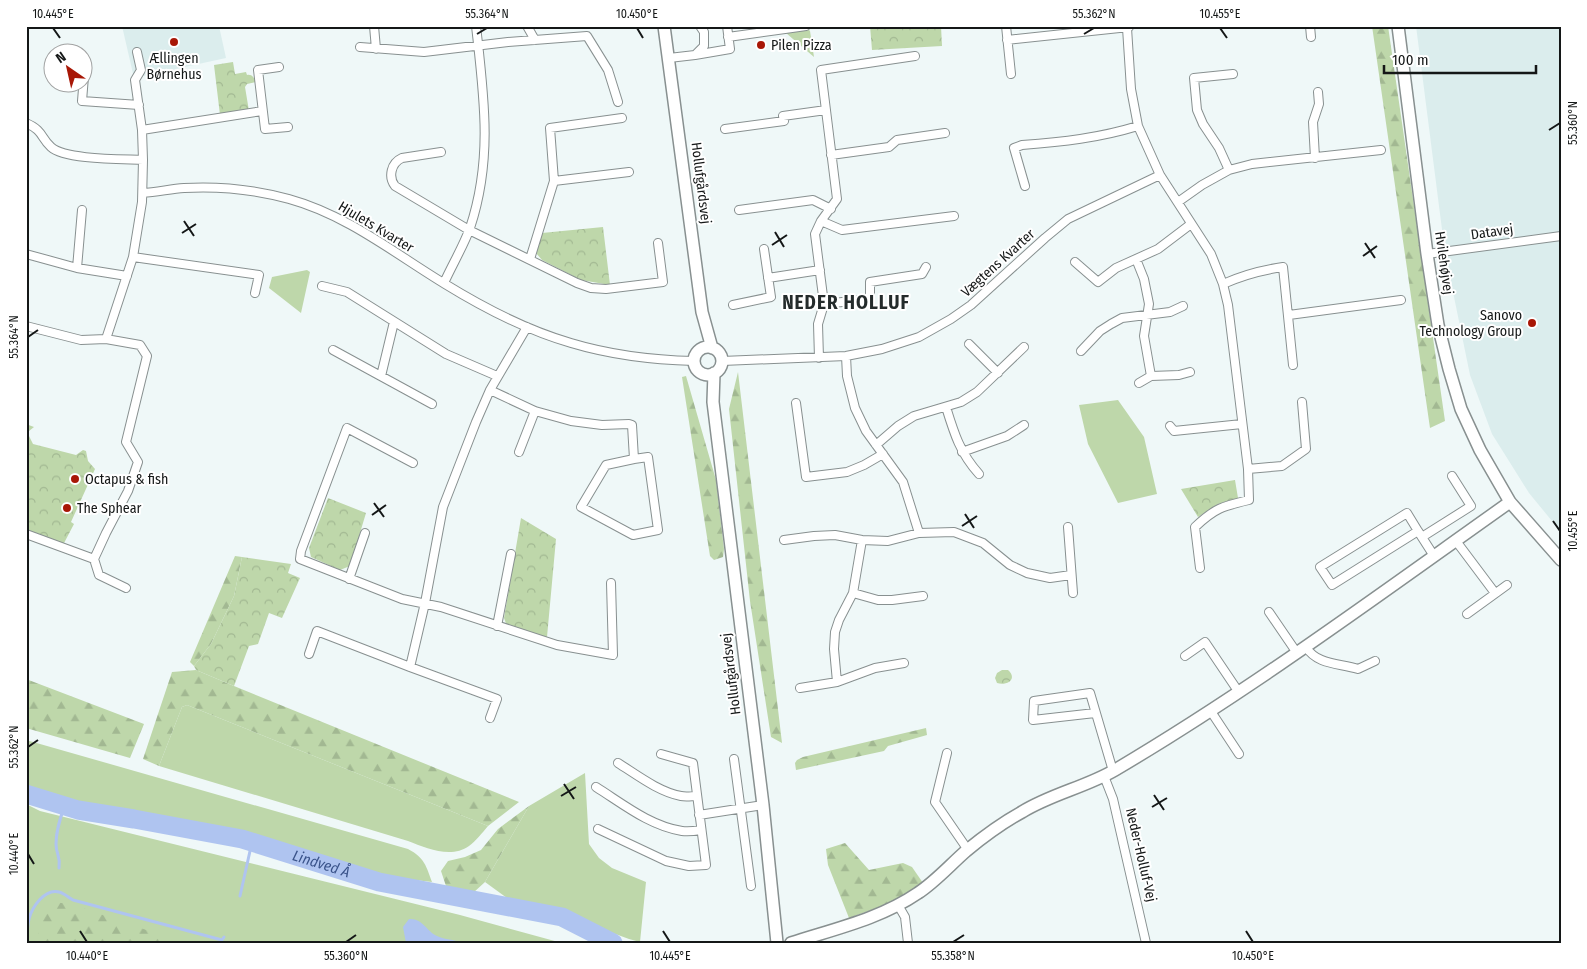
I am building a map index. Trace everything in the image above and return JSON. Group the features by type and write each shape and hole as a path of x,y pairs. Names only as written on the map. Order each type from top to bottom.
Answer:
{"street":[{"path":"374,26 376,49"},
{"path":"444,284 469,230 479,196 483,168 485,133 484,96 476,26"},
{"path":"527,26 535,40"},
{"name":"Hollufgårdsvej","path":"664,26 702,312 712,348"},
{"path":"695,55 704,46 704,32 700,26"},
{"path":"669,58 730,49 727,26"},
{"path":"728,37 806,26"},
{"path":"1006,26 1011,74"},
{"path":"1310,26 1311,37"},
{"name":"Hvilehøjvej","path":"1398,26 1427,254 1438,325 1448,369 1461,409 1480,450 1510,502 1561,560"},
{"path":"1007,40 1066,30 1129,27 1131,89 1138,126 1160,175 1211,254 1228,305 1248,470 1249,500 1226,506 1209,514 1195,527 1200,568"},
{"path":"360,47 424,52 587,36 608,70 618,102"},
{"path":"106,339 134,257 143,193 142,130 135,80 141,70 138,52"},
{"path":"818,358 818,324 824,304 815,234 837,199 821,70 915,56"},
{"path":"279,67 258,70 264,130 288,127"},
{"path":"1229,170 1219,148 1202,124 1197,110 1194,78 1233,74"},
{"path":"83,92 82,102 139,105"},
{"path":"1315,158 1313,122 1319,104 1318,92"},
{"path":"724,129 784,121 783,116 826,110"},
{"path":"142,130 262,111"},
{"path":"530,259 554,181 550,128 622,118"},
{"path":"26,123 36,128 51,147 66,155 143,160"},
{"path":"1025,186 1014,148 1022,145 1078,140 1112,134 1138,126"},
{"path":"831,154 889,147 897,140 945,133"},
{"path":"1178,202 1202,185 1229,170 1252,164 1381,150"},
{"path":"441,152 397,160 391,175 395,186 469,230 577,283 591,288 606,289 663,282 658,243"},
{"path":"554,181 629,172"},
{"name":"Vægtens Kvarter","path":"722,361 846,356 882,349 919,337 971,305 1044,238 1068,219 1160,175"},
{"name":"Hjulets Kvarter","path":"143,193 185,188 222,188 265,193 290,199 344,220 444,284 484,307 526,327 571,343 614,353 661,360 694,362"},
{"path":"739,210 813,200 831,208"},
{"path":"77,268 82,210"},
{"path":"821,222 842,230 954,216"},
{"path":"1075,262 1098,282 1116,268 1158,249 1192,224"},
{"name":"Datavej","path":"1427,254 1561,236"},
{"path":"733,305 771,297 764,249"},
{"path":"26,254 77,268 127,276"},
{"path":"134,257 259,275 255,293"},
{"path":"1136,259 1144,279 1149,304 1144,336 1151,376"},
{"path":"824,304 870,299 870,282 922,274 926,267"},
{"path":"1222,284 1257,271 1283,267 1293,365"},
{"path":"768,278 820,270"},
{"path":"322,286 347,292 446,354 497,376"},
{"path":"1289,315 1401,300"},
{"path":"1081,351 1100,331 1122,318 1170,312 1183,306"},
{"name":"Hollufgårdsvej","path":"700,350 702,312"},
{"path":"381,376 394,322"},
{"path":"26,326 81,340 106,339 140,345 147,356 126,442 138,462 128,491 94,559 98,575 126,588"},
{"path":"410,668 425,603 443,507 490,390 526,327"},
{"path":"969,344 998,373"},
{"path":"712,348 719,353 722,361 720,368 709,374 697,370 694,362 696,355 700,350 712,348"},
{"path":"876,445 898,426 914,416 960,402 977,392 1024,348"},
{"path":"333,350 432,404"},
{"path":"846,356 847,376 855,408 866,431 903,482 919,533"},
{"path":"1138,384 1151,376 1179,375 1190,372"},
{"name":"Hollufgårdsvej","path":"709,374 763,805 777,943"},
{"path":"490,390 535,411 571,420 602,425 632,425 634,459"},
{"path":"1248,470 1282,466 1306,449 1302,402"},
{"path":"796,403 806,477 847,472 883,454"},
{"path":"946,407 955,437 962,452 979,474"},
{"path":"519,452 535,411"},
{"path":"1170,426 1174,431 1242,424"},
{"path":"962,452 1008,436 1024,425"},
{"path":"413,463 347,428 301,550 300,559 402,600 442,606 557,645 613,655 611,582"},
{"path":"648,457 658,530 633,535 581,506 606,465 634,459 648,457"},
{"path":"1434,556 1420,534 1407,513 1320,567 1332,585 1420,534 1471,506 1452,476"},
{"path":"791,943 861,921 898,905 919,893 993,831 1035,804 1108,774 1210,710 1301,650 1510,502"},
{"path":"1068,527 1073,594"},
{"path":"784,540 835,535 862,540 888,541 919,533 954,532 984,543 1010,565 1027,573 1050,578 1071,575"},
{"path":"349,579 365,533"},
{"path":"26,534 94,559"},
{"path":"837,682 834,649 835,632 853,593 862,540"},
{"path":"1456,541 1495,593"},
{"path":"498,626 511,554"},
{"path":"1467,614 1507,585"},
{"path":"853,593 878,600 922,596"},
{"path":"1269,612 1301,650 1325,662 1344,664 1358,669 1375,660"},
{"path":"309,654 318,631 410,668 497,699 490,718"},
{"path":"1185,656 1205,642 1238,691"},
{"path":"800,688 837,682 875,668 904,663"},
{"name":"Neder-Holluf-Vej","path":"1095,713 1033,720 1034,701 1090,693 1095,713 1113,799 1146,943"},
{"path":"1210,710 1239,754"},
{"path":"946,753 935,802 968,850"},
{"path":"598,829 666,861 689,866 706,865 693,763 661,754"},
{"path":"734,759 751,886"},
{"path":"618,763 670,793 682,796 697,796"},
{"path":"596,787 635,813 664,826 684,831 701,830"},
{"path":"699,815 763,805"},
{"path":"898,905 904,917 908,943"}],"shaded area":[{"name":"Ællingen Børnehus","path":"122,26 219,26 226,58 134,78"},
{"path":"1416,26 1561,26 1561,532 1529,493 1492,434 1470,375 1445,253"}],"green space":[{"path":"870,26 941,26 942,46 872,50"},
{"path":"1372,26 1388,26 1445,421 1430,428"},
{"path":"810,31 814,57 786,33"},
{"path":"233,62 235,74 246,72 256,82 247,84 245,87 249,111 220,115 214,65"},
{"path":"603,227 610,285 581,280 542,260 536,253 542,233"},
{"path":"307,270 310,272 301,313 269,288 272,277"},
{"path":"738,372 782,743 771,737 750,601 729,409"},
{"path":"686,376 716,480 724,549 723,557 714,560 710,556 682,377"},
{"path":"1118,400 1144,437 1157,494 1118,503 1088,444 1079,405"},
{"path":"26,424 34,427 29,431 33,444 76,455 83,450 86,451 88,461 95,469 71,522 74,524 63,545 26,532"},
{"path":"1235,480 1238,498 1218,504 1198,517 1181,489"},
{"path":"328,498 366,513 350,566 340,570 311,557 309,548"},
{"path":"521,518 556,539 547,637 507,626 504,618"},
{"path":"235,556 242,557 234,596 211,644 194,666 190,662"},
{"path":"242,557 291,564 288,573 300,578 282,618 269,613 258,644 249,646 234,686 196,670 194,666 211,644 234,596"},
{"path":"196,670 519,802 488,826 187,705 182,707 159,766 143,759 172,672"},
{"path":"1002,670 1008,670 1011,673 1012,679 1008,683 997,683 995,678 997,673"},
{"path":"26,679 144,724 130,758 26,728"},
{"path":"187,705 488,826 474,842 462,850 454,852 438,851 159,766 182,707"},
{"path":"926,728 927,735 888,746 884,751 796,770 795,763 803,757"},
{"path":"26,740 408,849 421,859 432,882 364,874 230,832 167,820 72,806 26,788"},
{"path":"585,773 589,844 599,858 612,868 646,882 640,942 547,909 507,898 485,882 529,806"},
{"path":"26,804 40,811 460,915 562,943 26,943"},
{"path":"529,806 485,882 473,893 446,886 441,871 448,861 465,857 481,850 498,829"},
{"path":"845,843 869,870 903,863 912,867 923,883 893,902 849,918 828,865 826,849"},
{"path":"52,902 71,904 184,943 37,943 42,915"}],"water":[{"path":"409,919 418,921 437,936 461,943 406,943 403,927"}],"waterway":[{"name":"Lindved Å","path":"26,794 78,810 242,839 379,882 562,917 613,943"},
{"path":"59,868 56,839 64,807"},
{"path":"240,896 252,842"},
{"path":"27,943 28,922 33,909 44,896 54,892 61,893 73,900 222,940 224,937"}],"place":[{"name":"Ællingen Børnehus","path":"174,42"},
{"name":"Pilen Pizza","path":"761,45"},
{"name":"Sanovo Technology Group","path":"1532,323"},
{"name":"Octapus & fish","path":"75,479"},
{"name":"The Sphear","path":"67,508"}],"district":[{"name":"NEDER HOLLUF","path":"846,302"}]}
